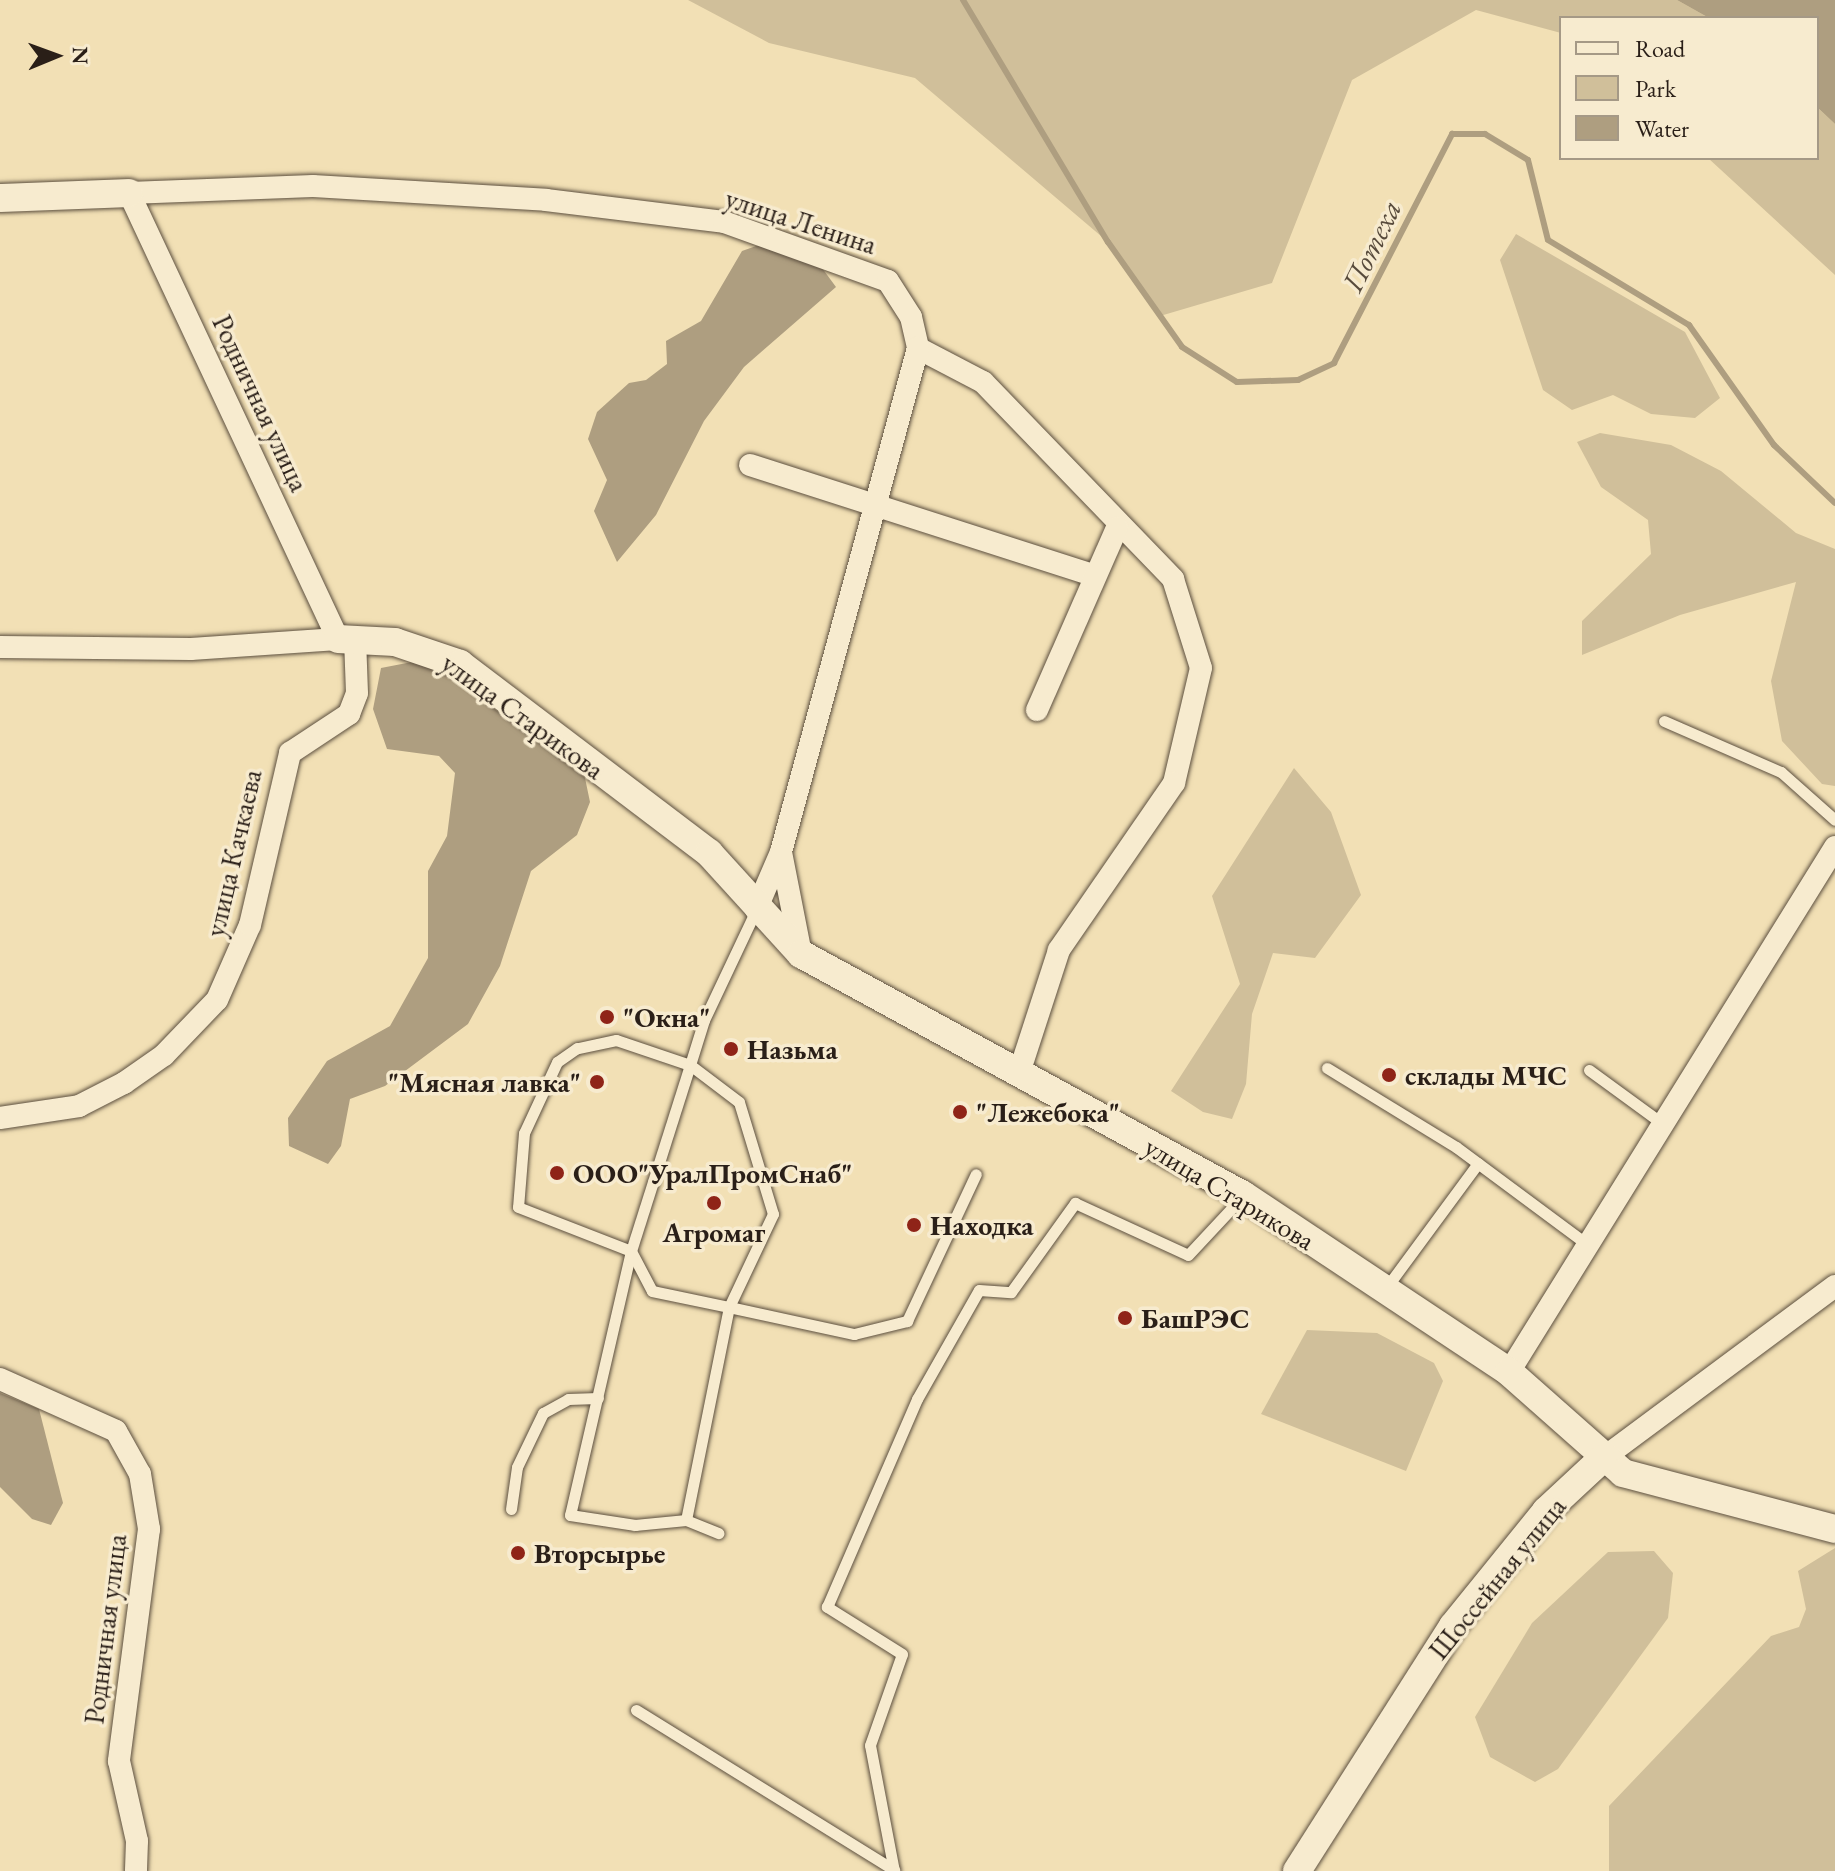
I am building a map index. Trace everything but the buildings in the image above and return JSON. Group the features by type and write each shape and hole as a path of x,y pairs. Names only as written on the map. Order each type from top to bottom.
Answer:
{"street":[{"name":"улица Ленина","path":"129,193 313,186 546,200 668,219 724,222 888,281 911,317 918,348"},
{"path":"0,198 129,193"},
{"name":"Родничная улица","path":"129,193 347,639"},
{"path":"756,910 781,852 871,508 918,348 983,382 1117,528 1173,579 1201,668 1174,783 1059,950 1019,1073"},
{"path":"750,465 871,508 1092,575"},
{"path":"1037,710 1092,575 1117,528"},
{"name":"улица Старикова","path":"0,647 191,649 347,639 431,650 460,664 709,853 756,910 801,954 1243,1195 1509,1372 1602,1459"},
{"name":"улица Качкаева","path":"0,1118 79,1106 124,1083 164,1055 217,1000 250,925 290,753 349,714 357,693 347,639"},
{"path":"1509,1372 1835,847"},
{"path":"781,852 801,954"},
{"path":"1835,1286 1602,1459 1655,1483 1835,1529"},
{"name":"Родничная улица","path":"0,1379 116,1431 140,1474 149,1529 119,1761 137,1841 136,1871"},
{"name":"Шоссейная улица","path":"1297,1871 1453,1626 1546,1511 1602,1459"}],"lane":[{"path":"1664,721 1781,772 1835,820"},
{"path":"719,1533 686,1520 635,1525 570,1515 631,1251 690,1065 756,910"},
{"path":"686,1520 729,1307 773,1214 739,1102 690,1065 616,1040 577,1048 557,1062 524,1133 518,1207 631,1251 652,1291 729,1307 854,1334 907,1321 976,1174"},
{"path":"1327,1068 1478,1163 1588,1245"},
{"path":"1589,1070 1663,1124"},
{"path":"1385,1289 1478,1163"},
{"path":"894,1870 870,1745 902,1654 827,1607 917,1399 979,1290 1011,1292 1075,1203 1188,1255 1243,1195"},
{"path":"511,1509 517,1467 543,1413 568,1399 598,1398"},
{"path":"636,1710 894,1870"}],"green space":[{"path":"688,0 1677,0 1705,16 1559,16 1559,32 1476,10 1352,80 1272,283 1160,316 1108,242 915,78 769,43"},
{"path":"1819,109 1835,124 1835,275 1710,160 1819,160"},
{"path":"1516,234 1685,332 1720,398 1695,418 1651,414 1613,395 1572,410 1543,390 1500,260"},
{"path":"1600,433 1671,445 1721,471 1796,533 1835,549 1835,786 1822,784 1782,741 1771,681 1796,582 1680,615 1582,655 1582,621 1651,554 1648,520 1601,487 1577,442"},
{"path":"1294,768 1331,812 1361,895 1315,958 1273,953 1252,1014 1246,1084 1232,1119 1203,1112 1171,1091 1240,984 1212,896"},
{"path":"1307,1330 1377,1333 1434,1363 1443,1381 1406,1471 1261,1414"},
{"path":"1835,1548 1835,1871 1609,1871 1609,1806 1771,1636 1799,1627 1806,1609 1798,1571"},
{"path":"1654,1551 1673,1573 1668,1618 1558,1769 1535,1782 1490,1757 1475,1717 1532,1623 1608,1552"}],"water":[{"path":"1677,0 1835,0 1835,124 1819,109 1819,16 1705,16"},
{"path":"759,245 822,268 836,287 744,367 704,421 656,515 617,562 594,511 607,480 588,439 597,412 629,383 646,380 667,364 666,341 701,321 742,251"},
{"path":"412,662 446,672 585,778 590,802 577,835 531,871 500,966 468,1024 385,1086 350,1099 341,1146 328,1164 289,1146 288,1118 327,1061 390,1026 428,958 428,871 447,836 455,773 439,756 387,749 373,709 381,668"},
{"path":"0,1393 39,1409 63,1503 51,1525 32,1519 0,1487"}],"waterway":[{"name":"Потеха","path":"963,0 1108,242 1182,347 1237,382 1298,380 1334,363 1452,134 1485,134 1528,160 1548,240 1689,325 1774,445 1835,503"}],"place":[{"name":"\"Окна\"","path":"607,1017"},
{"name":"Назьма","path":"731,1049"},
{"name":"склады МЧС","path":"1389,1075"},
{"name":"\"Мясная лавка\"","path":"597,1082"},
{"name":"\"Лежебока\"","path":"960,1112"},
{"name":"ООО\"УралПромСнаб\"","path":"557,1173"},
{"name":"Агромаг","path":"714,1203"},
{"name":"Находка","path":"914,1225"},
{"name":"БашРЭС","path":"1125,1318"},
{"name":"Вторсырье","path":"518,1553"}]}
